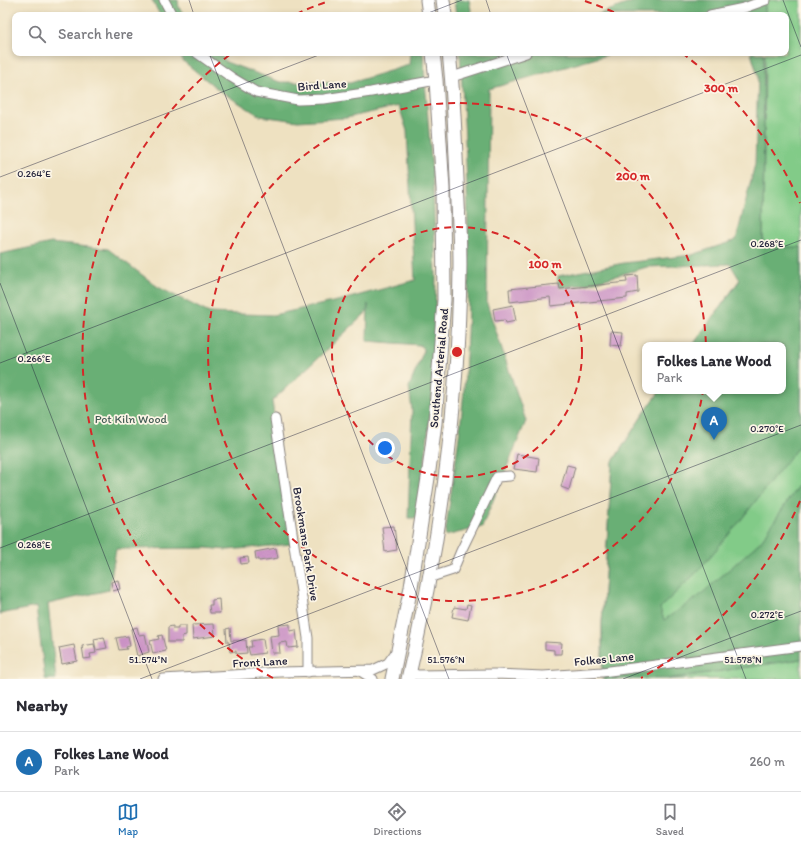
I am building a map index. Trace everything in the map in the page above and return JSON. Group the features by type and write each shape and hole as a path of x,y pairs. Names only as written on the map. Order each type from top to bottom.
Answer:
{"highway":[{"path":"426,0 428,12"},
{"path":"443,0 445,12"},
{"name":"Southend Arterial Road","path":"392,679 411,587 428,478 435,423 444,300 443,190 434,56"},
{"name":"Southend Arterial Road","path":"409,675 428,578 451,429 458,322 460,264 452,77 449,56"}],"street":[{"path":"164,0 170,12"},
{"path":"725,12 744,8 766,0"},
{"name":"Bird Lane","path":"201,56 231,77 256,92 298,100 348,96 436,80"},
{"path":"452,77 517,56"},
{"name":"Brookmans Park Drive","path":"275,419 308,638 308,672"},
{"path":"428,578 453,570 497,477 510,476"},
{"name":"Front Lane","path":"163,679 281,676 308,672 373,670 388,663 394,655 401,640"},
{"name":"Folkes Lane","path":"409,675 417,674 448,677 543,676 602,672 801,646"},
{"path":"359,671 373,679"}],"green space":[{"path":"152,0 178,0 179,8 182,12 158,12"},
{"path":"454,0 469,0 471,12 456,12"},
{"path":"637,0 765,0 765,12 605,12"},
{"path":"765,0 801,0 801,646 602,672 602,624 612,463 642,416 658,394 786,394 786,342 695,342 763,247 765,56 789,56 789,12 765,12"},
{"name":"Pot Kiln Wood","path":"180,56 221,56 226,62 280,82 350,83 409,65 410,56 423,56 433,186 436,275 434,378 419,518 408,518 412,410 409,387 424,350 420,345 367,341 368,304 367,312 272,401 292,544 227,550 207,548 116,549 109,590 48,604 56,679 45,679 36,607 0,614 0,254 51,243 108,249 158,287 209,313 273,315 342,300 415,280 407,131 399,106 346,118 298,121 260,116 220,91 183,61"},
{"path":"460,56 604,56 489,89 487,304 526,421 482,527 445,536 462,415 467,334 468,214"},
{"path":"752,56 764,56 763,247 801,247 801,443 737,525 697,572 660,608 664,620 698,597 761,541 801,481 801,659 668,679 603,679 602,624 612,463 658,394 786,394 786,342 695,342 740,280 730,264 647,267 588,284 558,288 558,276 624,263 692,255 736,240 755,164 758,76"},
{"path":"801,659 801,679 668,679"}],"building":[{"path":"637,275 638,292 627,294 627,298 551,306 550,297 510,302 509,289 559,284 560,289 627,282 626,276"},
{"path":"513,305 516,321 506,323 505,320 495,321 493,309"},
{"path":"611,331 623,332 621,346 610,345"},
{"path":"517,454 539,458 537,472 514,469"},
{"path":"567,465 575,467 569,490 561,487"},
{"path":"394,526 397,550 385,552 382,527"},
{"path":"276,548 278,558 259,561 259,559 256,559 255,552"},
{"path":"248,557 249,563 241,564 240,558"},
{"path":"118,580 120,589 113,591 111,582"},
{"path":"219,599 220,613 210,613 209,605 212,605 212,600"},
{"path":"467,604 471,605 468,620 452,617 454,607 466,609"},
{"path":"214,624 215,636 193,639 192,625"},
{"path":"290,624 290,631 296,630 298,647 288,648 287,642 279,643 280,653 272,653 270,636 279,635 278,625"},
{"path":"173,626 173,629 178,629 178,626 186,626 186,635 182,636 182,642 168,642 168,627"},
{"path":"137,627 139,635 145,634 149,652 137,656 131,629"},
{"path":"230,628 231,641 246,640 247,653 236,654 236,651 230,652 229,642 227,642 226,629"},
{"path":"162,635 166,651 153,654 150,641 159,639 158,636"},
{"path":"128,636 130,646 126,647 127,649 119,650 116,638"},
{"path":"104,637 107,648 96,650 94,639"},
{"path":"263,639 265,653 250,655 248,647 252,647 251,641"},
{"path":"545,642 562,643 561,654 554,654 554,650 545,649"},
{"path":"94,644 96,653 90,654 91,658 84,659 82,646"},
{"path":"74,645 77,661 62,664 59,648"}],"place":[{"name":"Folkes Lane Wood","path":"714,440"}]}
